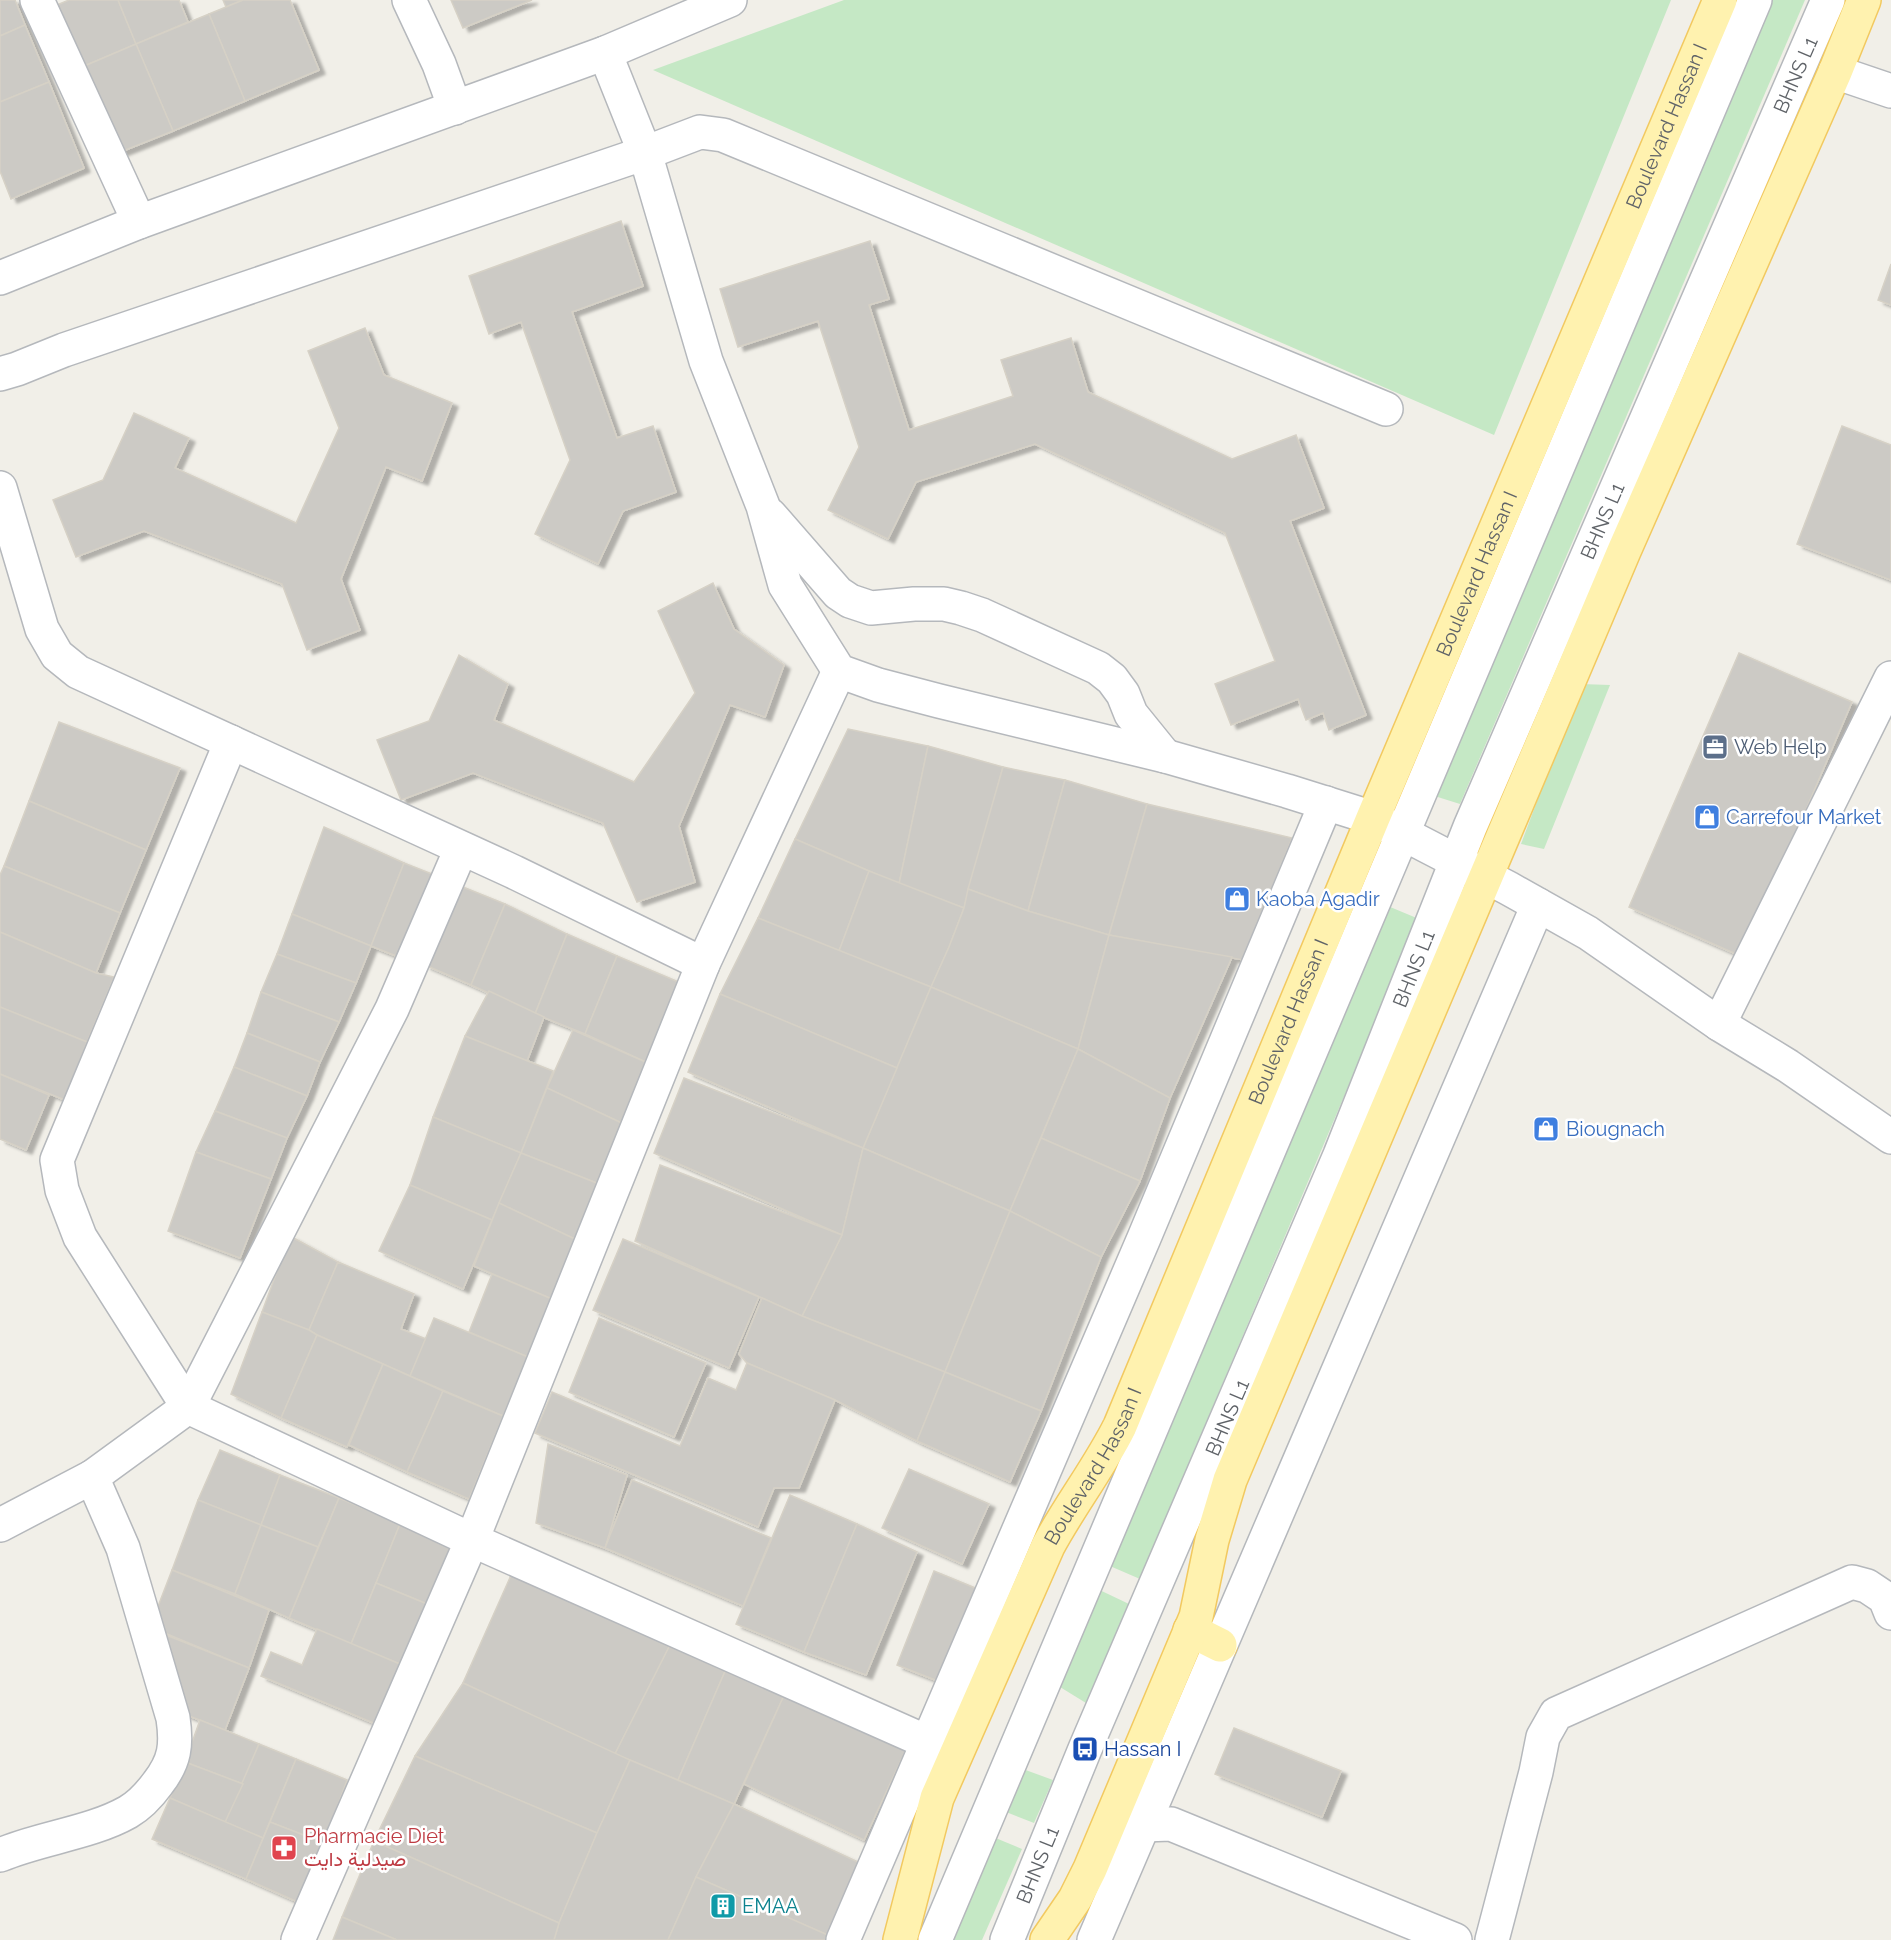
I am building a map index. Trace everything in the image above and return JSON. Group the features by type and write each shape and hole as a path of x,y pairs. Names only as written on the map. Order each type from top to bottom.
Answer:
{"main road":[{"name":"Boulevard Hassan I","path":"900,1940 937,1798 1048,1546 1062,1520 1103,1459 1120,1426 1373,818 1720,0"},
{"path":"1047,1940 1075,1899 1196,1617 1212,1540 1230,1480 1624,551 1835,72 1863,0"},
{"path":"1190,1630 1220,1645"}],"street":[{"path":"37,0 139,222"},
{"path":"409,0 439,64 455,108"},
{"path":"0,278 139,222 605,53 730,0"},
{"path":"935,1940 1755,0"},
{"name":"BHNS L1","path":"1007,1940 1085,1749 1340,1155 1475,816 1828,0"},
{"path":"605,53 645,153 706,361 763,506 785,585 839,671 878,685 939,701 1165,756 1373,818 1588,933 1719,1024 1788,1066 1891,1137"},
{"path":"1835,72 1891,91"},
{"path":"0,374 64,350 645,153 700,132 723,135 1386,409"},
{"path":"0,488 42,629 57,655 78,672 704,964"},
{"path":"763,506 838,593 850,601 871,608 914,604 944,604 961,608 982,615 1098,668 1113,679 1123,694 1131,714 1165,756"},
{"path":"297,1940 472,1540 704,964 839,671"},
{"path":"1719,1024 1891,678"},
{"path":"231,742 57,1160 63,1190 80,1237 188,1407 472,1540 927,1742"},
{"path":"843,1940 1140,1249 1326,803"},
{"path":"0,1525 92,1477 188,1407 392,1009 461,849"},
{"path":"1094,1940 1538,905"},
{"path":"0,1856 16,1848 109,1821 129,1811 148,1795 168,1770 174,1754 176,1739 173,1718 123,1548 92,1477"},
{"path":"1492,1940 1543,1737 1556,1714 1852,1582 1867,1586 1885,1598 1891,1613"},
{"path":"1105,1833 1143,1826 1171,1824 1455,1940"}],"green space":[{"path":"844,0 1671,0 1494,435 653,70"},
{"path":"1752,0 1805,0 1460,804 1425,793"},
{"path":"1581,684 1610,685 1544,849 1521,844"},
{"path":"1371,899 1419,919 1140,1579 1096,1560"},
{"path":"1087,1584 1129,1604 1086,1703 1047,1679"},
{"path":"1009,1764 1053,1780 1034,1823 991,1806"},
{"path":"981,1832 1022,1849 982,1940 935,1940"}],"building":[{"path":"0,0 15,0 25,25 0,36"},
{"path":"69,0 118,0 136,44 82,67 57,5"},
{"path":"118,0 179,0 188,22 136,44"},
{"path":"223,0 243,0 226,7"},
{"path":"243,0 290,0 319,70 245,101 209,14"},
{"path":"451,0 532,0 463,28"},
{"path":"209,14 245,101 173,131 136,44"},
{"path":"25,25 49,82 0,102 0,36"},
{"path":"136,44 173,131 118,153 82,67"},
{"path":"49,82 84,168 11,199 0,171 0,102"},
{"path":"621,221 643,286 572,312 617,438 653,426 676,492 623,511 598,564 535,534 570,460 521,322 489,334 469,276"},
{"path":"870,241 889,299 869,305 909,430 1013,396 1001,360 1071,338 1088,392 1232,459 1296,435 1324,508 1290,521 1366,715 1329,730 1323,713 1306,720 1298,699 1231,725 1215,684 1275,661 1225,533 1035,444 916,482 888,539 828,510 859,447 818,321 738,347 720,289"},
{"path":"1891,264 1891,305 1878,300"},
{"path":"365,328 384,375 452,403 422,481 386,467 341,579 360,630 307,650 282,584 144,531 76,557 53,500 103,480 134,413 189,438 175,468 296,523 339,428 308,351"},
{"path":"1842,426 1891,445 1891,580 1797,544"},
{"path":"713,583 734,629 784,665 765,717 730,705 679,826 695,882 637,902 603,823 473,773 401,800 377,740 429,721 459,655 508,684 494,720 634,782 695,693 658,611"},
{"path":"1739,653 1852,702 1743,957 1629,907"},
{"path":"59,722 180,768 146,850 29,801"},
{"path":"848,729 928,746 899,884 795,839"},
{"path":"928,746 1003,767 964,908 899,884"},
{"path":"1003,767 1065,780 1028,911 968,889"},
{"path":"1065,780 1147,804 1109,935 1028,911"},
{"path":"29,801 146,850 120,913 4,866"},
{"path":"1147,804 1292,838 1243,960 1109,935"},
{"path":"324,827 404,863 371,946 292,914"},
{"path":"795,839 869,871 839,951 758,918"},
{"path":"404,863 442,878 409,961 371,946"},
{"path":"4,866 120,913 96,973 0,932 0,875"},
{"path":"869,871 964,908 931,987 839,951"},
{"path":"458,885 505,904 471,985 425,965"},
{"path":"968,889 1028,911 1109,935 1078,1049 931,987 964,908"},
{"path":"505,904 567,934 535,1014 471,985"},
{"path":"292,914 371,946 356,983 277,954"},
{"path":"758,918 931,987 897,1068 720,994"},
{"path":"0,932 96,973 114,977 87,1042 0,1007"},
{"path":"567,934 617,956 585,1034 535,1014"},
{"path":"1109,935 1232,957 1170,1098 1078,1049"},
{"path":"277,954 356,983 339,1022 261,992"},
{"path":"617,956 681,983 650,1064 585,1034"},
{"path":"931,987 1078,1049 1010,1211 863,1148"},
{"path":"489,991 544,1017 527,1061 465,1036"},
{"path":"261,992 339,1022 320,1062 247,1033"},
{"path":"720,994 897,1068 863,1148 688,1072"},
{"path":"0,1007 87,1042 65,1100 0,1074"},
{"path":"573,1030 650,1064 624,1124 547,1088"},
{"path":"247,1033 320,1062 307,1096 234,1067"},
{"path":"465,1036 553,1071 521,1153 433,1117"},
{"path":"1078,1049 1170,1098 1140,1181 1041,1138"},
{"path":"234,1067 307,1096 287,1138 215,1111"},
{"path":"0,1074 49,1095 26,1150 0,1139"},
{"path":"684,1078 863,1148 842,1235 654,1153"},
{"path":"547,1088 624,1124 599,1184 521,1153"},
{"path":"215,1111 287,1138 271,1179 196,1152"},
{"path":"433,1117 521,1153 492,1220 410,1185"},
{"path":"1041,1138 1140,1181 1101,1257 1010,1211"},
{"path":"863,1148 1010,1211 945,1372 802,1316 842,1235"},
{"path":"196,1152 271,1179 240,1258 168,1231"},
{"path":"521,1153 599,1184 577,1240 499,1203"},
{"path":"660,1165 842,1235 802,1316 635,1241"},
{"path":"410,1185 492,1220 463,1289 379,1251"},
{"path":"499,1203 577,1240 552,1299 474,1266"},
{"path":"1010,1211 1101,1257 1041,1411 945,1372"},
{"path":"290,1236 338,1262 309,1330 262,1312"},
{"path":"623,1239 759,1297 729,1368 593,1310"},
{"path":"338,1262 414,1294 401,1329 426,1339 410,1376 309,1330"},
{"path":"492,1274 552,1299 528,1357 469,1332"},
{"path":"762,1298 945,1372 917,1441 835,1400 747,1363 739,1354"},
{"path":"262,1312 317,1335 281,1418 231,1394"},
{"path":"434,1318 528,1357 503,1416 410,1376"},
{"path":"599,1318 706,1363 674,1437 569,1392"},
{"path":"317,1335 383,1364 347,1447 281,1418"},
{"path":"747,1363 835,1400 799,1488 774,1488 758,1527 535,1433 552,1392 680,1446 708,1378 736,1390"},
{"path":"383,1364 443,1391 407,1472 349,1445"},
{"path":"945,1372 1041,1411 1010,1482 917,1441"},
{"path":"443,1391 503,1416 469,1499 407,1472"},
{"path":"548,1444 627,1475 605,1548 536,1523"},
{"path":"220,1450 280,1475 261,1525 198,1500"},
{"path":"909,1469 989,1504 962,1564 882,1528"},
{"path":"280,1475 339,1498 318,1547 261,1525"},
{"path":"632,1480 771,1538 743,1606 605,1548"},
{"path":"790,1495 857,1524 804,1652 736,1624"},
{"path":"339,1498 400,1524 351,1644 289,1618"},
{"path":"198,1500 261,1525 235,1594 172,1570"},
{"path":"400,1524 456,1547 432,1606 376,1583"},
{"path":"857,1524 917,1552 866,1675 804,1652"},
{"path":"261,1525 318,1547 289,1618 235,1594"},
{"path":"172,1570 269,1610 249,1668 150,1627"},
{"path":"934,1571 985,1592 948,1685 897,1665"},
{"path":"512,1573 674,1637 615,1754 463,1683"},
{"path":"376,1583 432,1606 407,1667 351,1644"},
{"path":"317,1629 407,1667 383,1727 261,1676 271,1652 302,1665"},
{"path":"161,1633 249,1668 225,1730 184,1714"},
{"path":"674,1637 729,1662 678,1780 615,1754"},
{"path":"729,1662 786,1691 734,1804 678,1780"},
{"path":"463,1683 630,1760 597,1833 415,1756"},
{"path":"786,1691 907,1747 864,1840 744,1784"},
{"path":"200,1720 259,1744 243,1784 185,1762"},
{"path":"1234,1728 1341,1771 1322,1817 1215,1774"},
{"path":"259,1744 296,1759 263,1838 225,1822"},
{"path":"415,1756 597,1833 559,1923 374,1841"},
{"path":"296,1759 347,1780 324,1843 270,1822"},
{"path":"630,1760 734,1804 696,1877 668,1940 554,1940 597,1833"},
{"path":"185,1762 243,1784 225,1822 170,1798"},
{"path":"170,1798 263,1838 246,1879 152,1839"},
{"path":"734,1804 860,1863 830,1936 696,1877"},
{"path":"270,1822 324,1843 300,1903 246,1879"},
{"path":"374,1841 559,1923 554,1940 397,1940 342,1917"},
{"name":"EMAA","path":"696,1877 830,1936 828,1940 668,1940"},
{"path":"342,1917 397,1940 333,1940"}],"place":[{"name":"Web Help","path":"1715,747"},
{"name":"Carrefour Market","path":"1707,817"},
{"name":"Kaoba Agadir","path":"1237,899"},
{"name":"Biougnach","path":"1546,1129"},
{"name":"Hassan I","path":"1085,1749"},
{"name":"Pharmacie Diet صيدلية دايت","path":"284,1848"},
{"name":"EMAA","path":"723,1906"}]}
